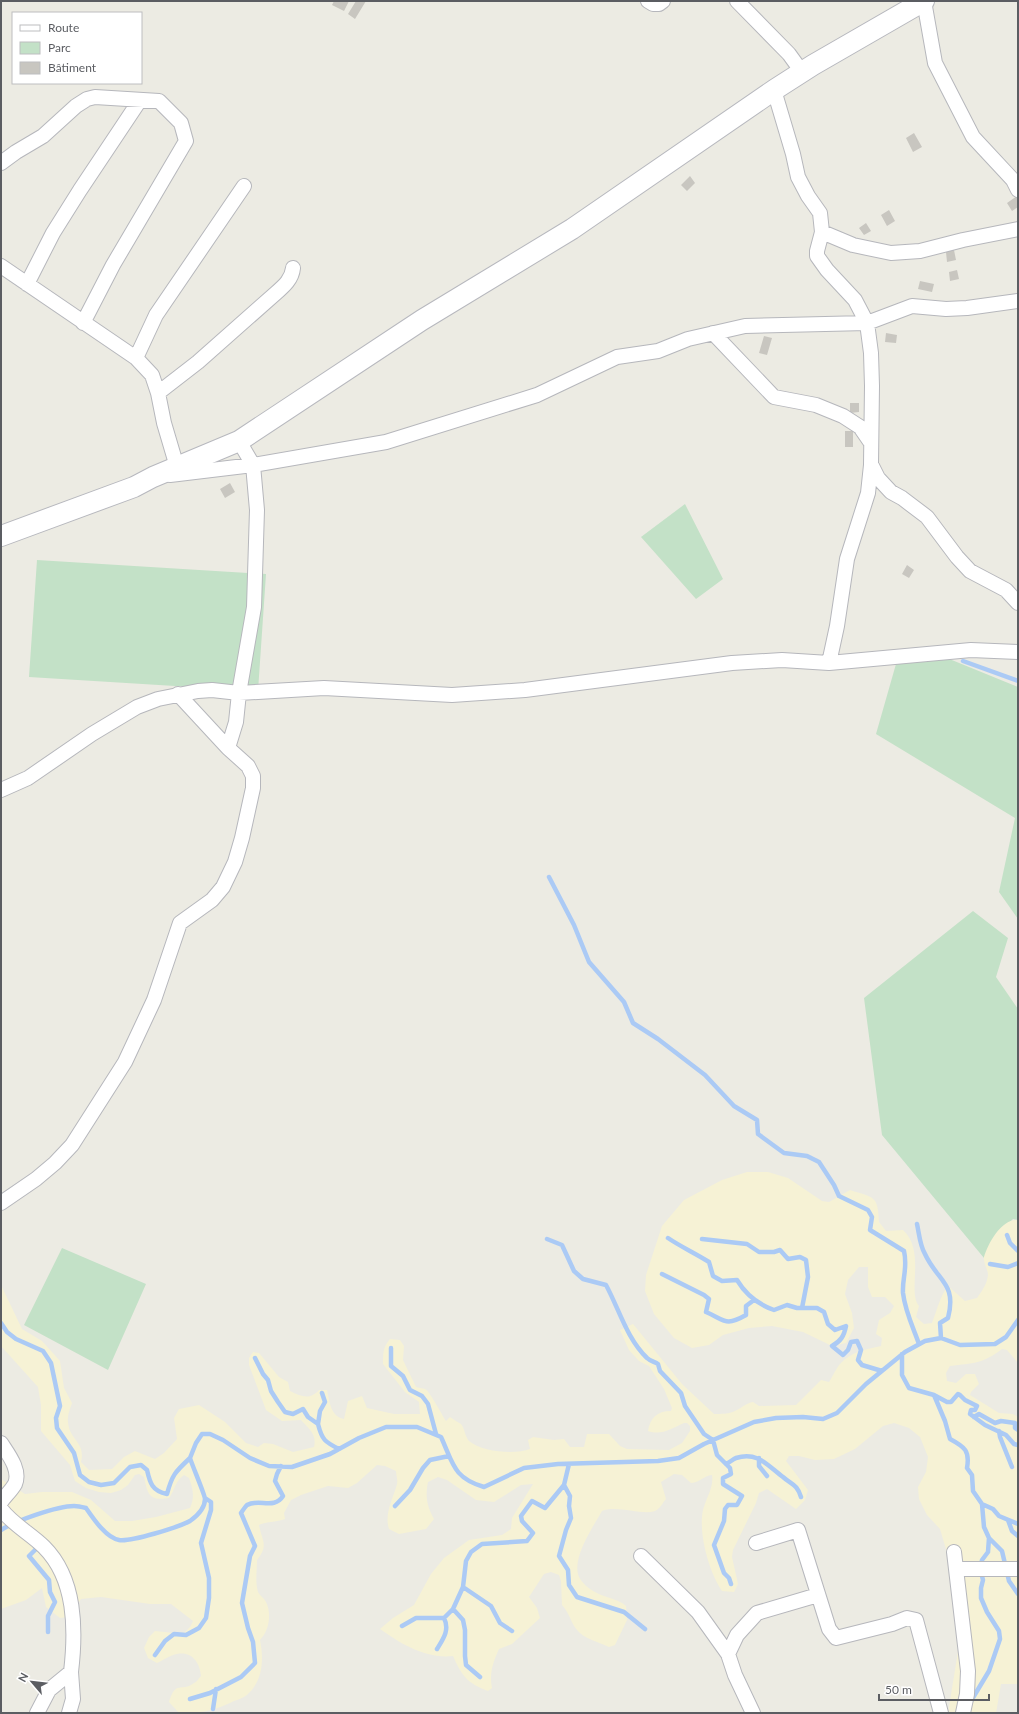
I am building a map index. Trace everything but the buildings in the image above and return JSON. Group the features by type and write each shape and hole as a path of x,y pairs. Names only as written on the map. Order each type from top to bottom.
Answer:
{"street":[{"path":"648,1 653,4 659,4 664,1"},
{"path":"737,1 790,54 802,72"},
{"path":"1,536 134,487 153,477 239,441 422,320 572,229 802,72 924,1 935,63 973,136 1013,180 1018,190"},
{"path":"774,90 793,154 798,177 808,196 820,213 822,232 817,256 827,270 855,300 867,323 871,353 871,464 868,493 846,559 837,626 829,663"},
{"path":"1,163 43,136 64,116 87,99 95,97 159,101 174,114 181,123 186,141 113,265 83,323"},
{"path":"28,284 53,233 140,100"},
{"path":"136,358 156,315 244,186"},
{"path":"822,232 853,245 891,253 920,251 963,240 1018,229"},
{"path":"1,266 136,358 152,374 177,468"},
{"path":"158,393 198,362 276,293 287,282 292,274 293,268"},
{"path":"153,477 253,464 386,442 537,395 618,357 658,351 688,339 744,326 867,323 912,306 946,309 967,308 1018,301"},
{"path":"713,333 774,397 816,405 843,416 860,427 871,443"},
{"path":"228,748 236,722 239,692 254,607 257,510 253,464 239,441"},
{"path":"871,464 878,478 890,492 902,498 927,517 957,557 970,571 1006,590 1018,603"},
{"path":"1,790 28,778 92,734 137,707 158,699 178,694 212,690 239,692 324,688 452,695 525,690 732,663 782,660 829,663 971,650 1018,652"},
{"path":"1,1203 36,1179 55,1163 72,1145 125,1062 154,1000 180,923 212,900 222,887 235,862 253,788 253,776 248,766 228,748 178,694"},
{"path":"1,1444 16,1470 16,1478 12,1489 1,1502"},
{"path":"1,1509 44,1547 61,1570 71,1604 74,1629 74,1647 71,1672 73,1700 69,1713"},
{"path":"756,1543 798,1530 829,1629 836,1638 892,1624 907,1618 916,1620 941,1713"},
{"path":"954,1552 968,1671 967,1694 963,1713"},
{"path":"641,1556 698,1612 728,1654 735,1675 753,1713"},
{"path":"956,1569 1018,1569"},
{"path":"728,1654 737,1635 757,1613 818,1595"},
{"path":"37,1713 49,1690 71,1672"}],"green space":[{"path":"685,504 723,579 696,599 641,537"},
{"path":"37,560 266,574 258,691 29,677"},
{"path":"942,656 1018,687 1018,919 999,892 1015,818 876,734 898,657"},
{"path":"973,911 1008,938 996,977 1018,1009 1018,1220 1013,1219 994,1238 984,1258 882,1135 864,998"},
{"path":"62,1248 146,1284 108,1370 24,1325"}],"sand":[{"path":"747,1172 768,1172 788,1178 822,1201 829,1202 850,1190 873,1199 876,1202 879,1222 886,1231 903,1230 910,1239 914,1249 915,1291 916,1300 919,1306 916,1317 924,1324 932,1323 941,1299 948,1286 965,1301 977,1298 984,1287 988,1275 984,1257 992,1239 996,1232 1006,1223 1012,1220 1018,1220 1018,1363 1007,1350 1002,1349 989,1358 983,1360 950,1366 946,1373 947,1381 956,1383 966,1374 975,1374 979,1384 970,1395 999,1413 1013,1414 1018,1417 1018,1684 1001,1684 996,1713 948,1713 961,1633 959,1593 940,1529 927,1515 919,1499 918,1487 926,1472 928,1457 920,1437 909,1428 894,1423 883,1426 855,1449 834,1459 815,1460 799,1456 789,1456 786,1461 808,1490 805,1500 796,1509 767,1489 759,1493 756,1503 733,1550 732,1557 738,1584 734,1592 722,1591 717,1583 709,1563 703,1541 703,1510 711,1488 712,1475 691,1483 682,1475 674,1474 661,1482 666,1499 659,1508 654,1511 640,1512 608,1509 602,1511 580,1552 577,1570 580,1579 590,1589 619,1601 626,1606 627,1620 615,1645 609,1647 580,1633 562,1605 561,1581 559,1575 551,1572 544,1574 529,1597 537,1608 540,1618 512,1644 499,1649 492,1668 492,1688 488,1691 470,1682 462,1674 453,1656 424,1653 405,1645 380,1629 393,1618 414,1605 431,1574 444,1558 469,1540 502,1535 511,1529 512,1518 533,1484 521,1485 494,1502 476,1500 447,1480 438,1477 428,1482 427,1487 427,1501 434,1519 426,1529 399,1534 389,1529 388,1523 388,1512 397,1482 396,1471 385,1466 377,1465 357,1483 348,1488 328,1486 291,1500 284,1513 285,1519 259,1525 264,1547 257,1560 256,1576 258,1592 268,1607 269,1622 266,1632 260,1640 262,1662 259,1676 256,1683 247,1695 211,1710 179,1713 169,1702 174,1691 179,1688 189,1686 196,1682 201,1676 197,1663 191,1656 187,1654 177,1654 169,1656 157,1663 148,1658 144,1648 149,1637 155,1631 183,1634 190,1627 193,1621 171,1604 150,1604 101,1597 81,1599 69,1617 60,1618 46,1607 42,1588 26,1600 1,1609 1,1479 25,1494 42,1492 72,1492 91,1500 115,1521 132,1521 156,1517 190,1508 193,1497 189,1478 184,1475 177,1483 169,1498 162,1499 157,1499 150,1495 144,1477 139,1474 135,1475 128,1485 121,1490 111,1493 99,1492 86,1488 75,1481 70,1465 41,1431 41,1405 38,1387 1,1346 1,1285 22,1329 42,1341 60,1361 64,1388 72,1403 68,1417 69,1428 81,1450 81,1462 89,1470 112,1469 124,1457 135,1451 155,1459 164,1453 177,1439 174,1418 179,1409 199,1405 225,1422 246,1443 258,1447 264,1443 273,1444 293,1452 314,1447 315,1442 313,1435 301,1420 282,1421 266,1410 249,1365 249,1358 253,1352 259,1353 279,1377 288,1382 290,1391 298,1395 309,1396 319,1390 327,1390 333,1412 344,1419 348,1401 362,1396 367,1408 394,1414 420,1414 419,1402 405,1392 383,1364 384,1350 390,1339 400,1340 404,1346 403,1360 416,1387 427,1390 446,1421 450,1417 461,1424 469,1441 482,1448 508,1452 524,1451 530,1449 528,1440 533,1437 554,1440 564,1439 570,1447 584,1447 587,1434 609,1434 620,1446 627,1449 669,1450 682,1443 690,1431 690,1426 687,1423 684,1423 658,1433 648,1431 650,1422 655,1416 662,1412 671,1411 672,1408 664,1389 649,1366 639,1361 629,1350 620,1330 633,1324 682,1384 714,1414 725,1414 733,1412 748,1403 753,1402 759,1406 796,1405 821,1380 829,1382 839,1365 849,1356 864,1350 881,1346 882,1338 876,1334 879,1320 890,1313 894,1306 885,1297 872,1297 868,1287 868,1267 859,1267 848,1280 845,1294 852,1313 854,1328 846,1343 832,1346 803,1332 772,1326 749,1328 723,1335 709,1345 692,1348 674,1338 654,1314 645,1291 646,1275 662,1226 684,1200 722,1180"}],"waterway":[{"path":"963,661 1018,681"},
{"path":"549,877 574,925 589,962 624,1002 633,1023 658,1039 705,1075 734,1106 757,1120 758,1134 784,1153 807,1156 819,1162 834,1185 839,1196 868,1210 872,1217 870,1230 904,1251 904,1300 907,1313 919,1344"},
{"path":"917,1224 923,1251 945,1283 950,1297 948,1318 940,1323 941,1338"},
{"path":"1007,1235 1010,1243 1018,1251"},
{"path":"668,1238 709,1262 713,1276 722,1281 737,1280 752,1298 768,1308 774,1310 787,1305 797,1308 817,1308 824,1312 828,1324 835,1330 846,1326 842,1338 832,1346 843,1355 848,1350 851,1342 857,1341 861,1350 858,1360 862,1365 882,1371"},
{"path":"547,1239 562,1245 574,1271 583,1279 606,1285 634,1342 647,1358 658,1364 660,1371 681,1393 685,1406 704,1434 713,1440 717,1455 730,1468 731,1474 723,1478 723,1484 742,1496 737,1505 728,1505 725,1509 724,1521 714,1545 724,1573 729,1578 731,1584"},
{"path":"702,1239 747,1244 759,1252 774,1252 780,1250 788,1259 800,1257 806,1260 808,1277 802,1308"},
{"path":"990,1264 1008,1267 1018,1263"},
{"path":"662,1274 704,1295 709,1299 706,1312 721,1320 734,1321 746,1315 746,1306 754,1300"},
{"path":"1,1530 16,1522 57,1508 74,1506 86,1508 109,1536 119,1540 134,1539 155,1534 190,1521 200,1512 205,1502 190,1458 196,1443 202,1434 210,1434 223,1440 250,1458 269,1466 292,1467 330,1454 359,1438 386,1427 417,1427 441,1437 455,1468 460,1474 466,1479 484,1487 524,1468 558,1464 658,1461 679,1458 704,1444 754,1422 776,1418 803,1417 823,1419 837,1413 866,1384 905,1352 925,1341 941,1338 960,1345 995,1344 1006,1337 1018,1320"},
{"path":"1,1323 7,1332 16,1339 43,1351 51,1363 60,1406 56,1418 57,1428 74,1453 80,1475 89,1482 101,1485 114,1483 130,1467 141,1465 147,1470 152,1486 158,1491 167,1494 175,1474 190,1458"},
{"path":"391,1348 391,1366 403,1376 410,1390 422,1396 428,1404 436,1434"},
{"path":"902,1354 902,1375 909,1388 934,1395 945,1421 950,1439 963,1447 967,1453 967,1468 972,1475 973,1491 982,1504 984,1527 989,1538 988,1552 982,1560 980,1568 983,1580 981,1598 987,1612 999,1631 1000,1639 989,1671 971,1701"},
{"path":"255,1358 263,1374 268,1380 271,1391 285,1412 293,1414 303,1409 308,1417 318,1424 321,1434 325,1440 339,1449"},
{"path":"318,1424 320,1411 325,1402 322,1393"},
{"path":"934,1395 947,1402 951,1402 958,1394 960,1395 965,1400 977,1406 975,1410 971,1410 970,1414 985,1425 1006,1435 1014,1444 1018,1445"},
{"path":"974,1417 979,1414 995,1423 1001,1421 1015,1423 1015,1428 1018,1430"},
{"path":"999,1431 1012,1467"},
{"path":"395,1506 410,1490 423,1468 430,1460 449,1456"},
{"path":"726,1464 736,1458 744,1456 757,1458 794,1485 801,1497"},
{"path":"759,1458 759,1466 767,1476"},
{"path":"480,1677 466,1665 465,1630 463,1620 453,1609 463,1587 466,1561 471,1552 482,1544 527,1541 533,1533 522,1521 521,1516 532,1501 545,1508 564,1485 569,1464"},
{"path":"190,1699 210,1693 241,1677 255,1663 253,1642 242,1603 250,1556 255,1546 241,1513 247,1505 252,1503 271,1503 279,1500 283,1496 275,1481 281,1466"},
{"path":"564,1485 570,1496 569,1506 571,1518 559,1556 568,1570 569,1585 577,1597 624,1612 645,1629"},
{"path":"155,1655 165,1641 174,1634 186,1635 199,1628 206,1618 209,1598 209,1578 201,1543 211,1510 211,1502 205,1498"},
{"path":"982,1504 993,1509 999,1516 1018,1524"},
{"path":"1008,1520 1012,1531 1018,1536"},
{"path":"989,1538 1002,1551 1009,1581 1018,1594"},
{"path":"33,1543 36,1549 29,1556 49,1580 50,1592 55,1602 48,1616 48,1632"},
{"path":"463,1587 491,1606 500,1623 512,1631"},
{"path":"402,1626 416,1618 444,1618 453,1609"},
{"path":"437,1649 446,1630 446,1622 444,1618"},
{"path":"213,1709 216,1689"}]}
